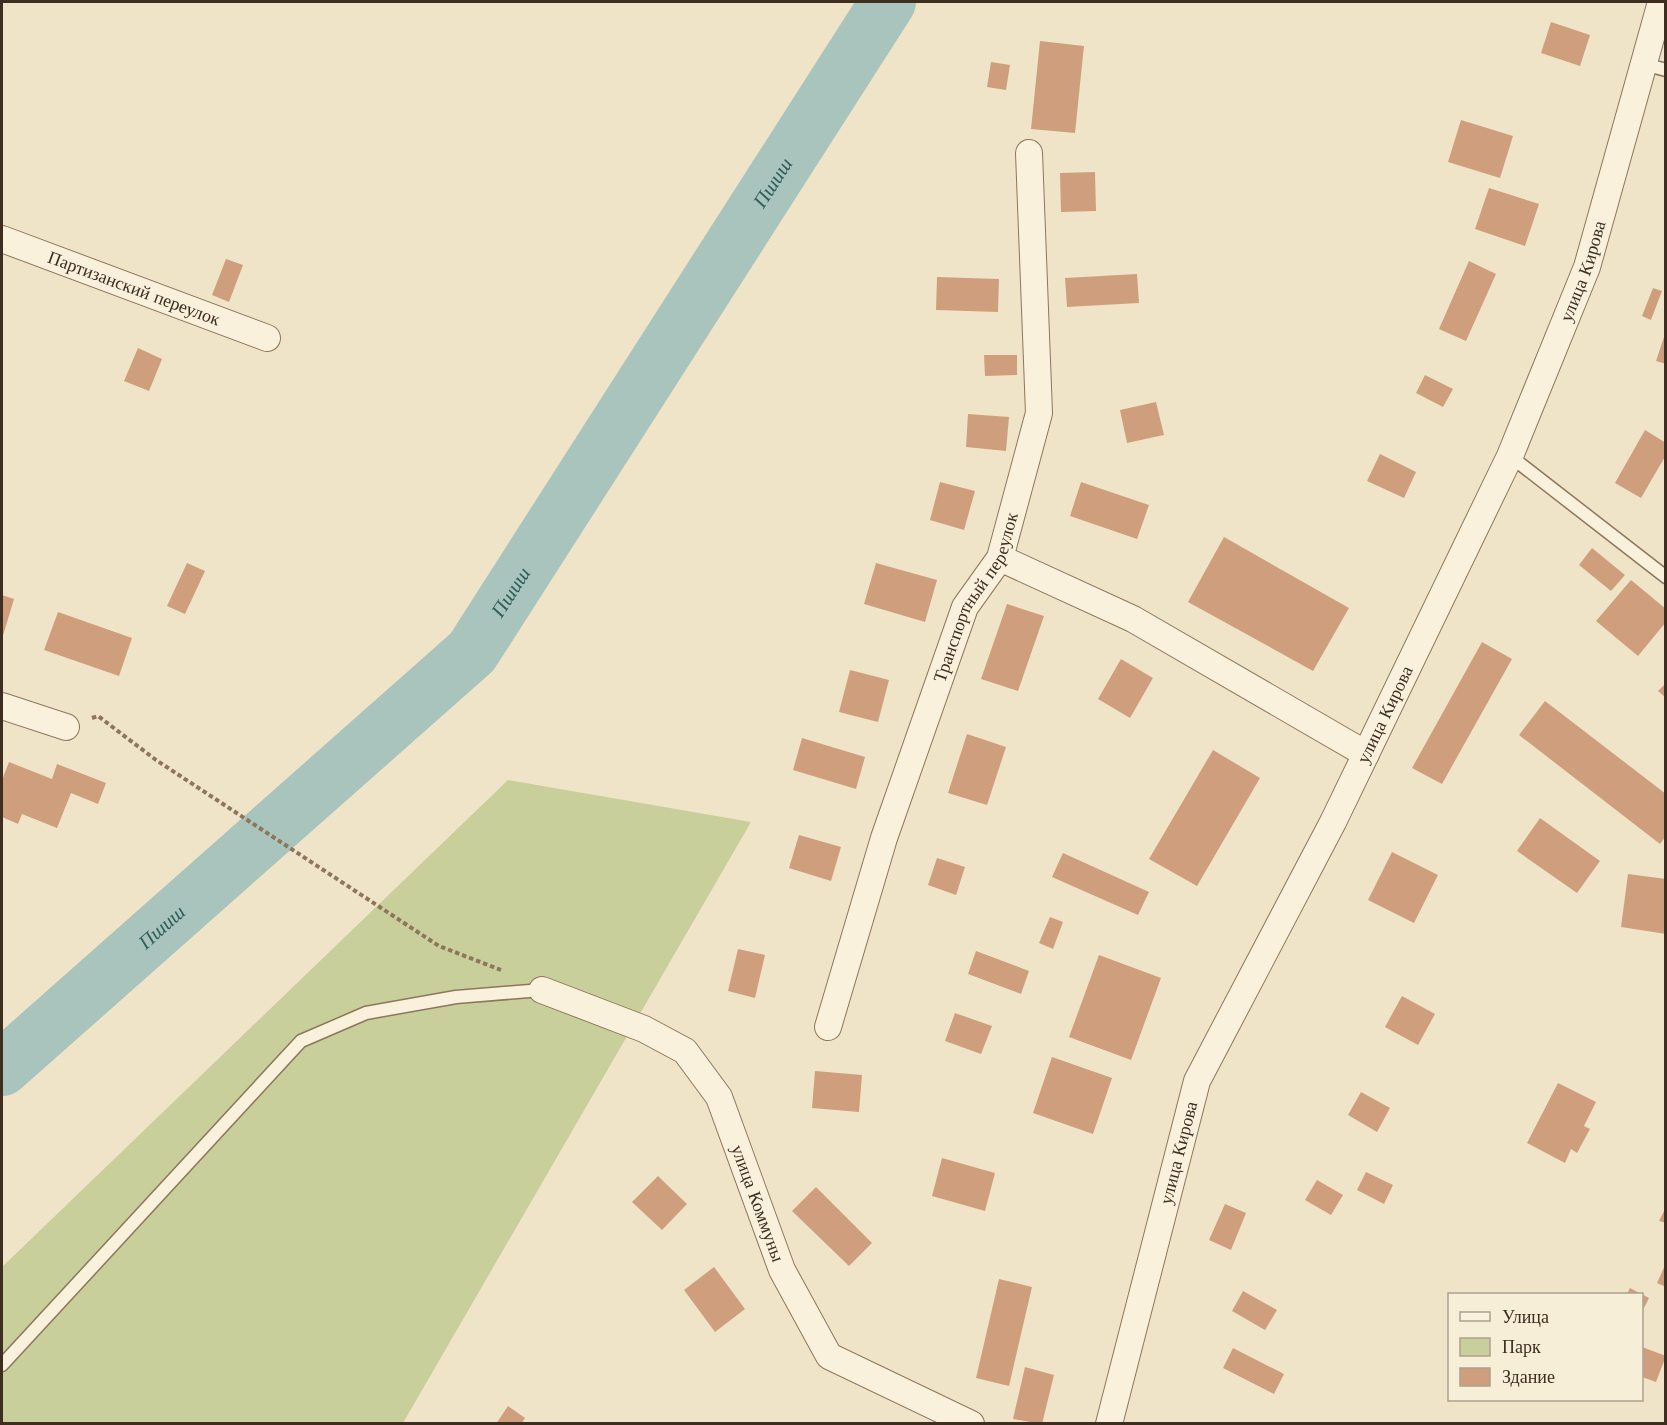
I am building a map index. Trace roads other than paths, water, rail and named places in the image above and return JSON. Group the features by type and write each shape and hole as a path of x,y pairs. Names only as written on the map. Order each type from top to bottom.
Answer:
{"street":[{"name":"улица Кирова","path":"1109,1424 1197,1081 1366,754 1510,456 1587,267 1655,67 1661,2"},
{"name":"Транспортный переулок","path":"828,1027 884,838 964,607 1000,558 1040,413 1029,153"},
{"name":"Партизанский переулок","path":"2,239 267,338"},
{"path":"1000,558 1133,619 1366,754"},
{"path":"2,706 66,727"},
{"name":"улица Коммуны","path":"542,990 644,1029 685,1051 719,1097 782,1270 829,1356 971,1424"}],"lane":[{"path":"1510,456 1665,577"},
{"path":"2,1365 301,1041 366,1013 456,997 542,990"}],"waterway":[{"name":"Пшиш","path":"2,1068 472,652 888,2"}]}
